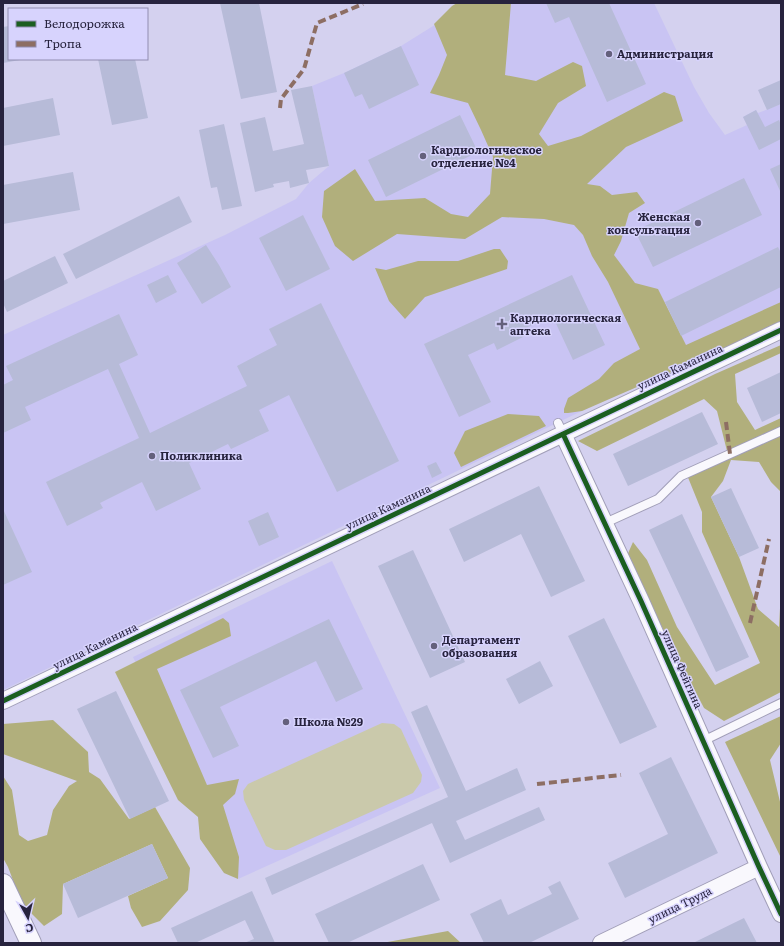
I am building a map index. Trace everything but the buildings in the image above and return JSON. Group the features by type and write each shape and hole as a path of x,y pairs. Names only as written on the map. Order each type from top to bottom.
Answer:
{"street":[{"name":"улица Каманина","path":"3,701 560,428 781,330"},
{"name":"улица Фейгина","path":"560,428 641,601 781,914"},
{"name":"улица Труда","path":"601,943 759,867"},
{"path":"3,884 31,943"}],"lane":[{"path":"605,523 658,499 681,476 781,431"},
{"path":"703,741 781,703"}],"shaded area":[{"path":"457,3 511,3 505,75 536,81 573,62 582,66 586,86 558,103 539,134 548,146 581,136 664,92 675,96 683,121 626,147 587,184 600,186 612,195 637,192 645,203 629,213 621,241 614,255 635,283 658,289 686,345 781,302 781,324 582,411 564,413 568,398 599,379 614,363 640,349 608,282 592,256 583,235 574,225 544,219 502,217 465,239 397,234 353,261 335,246 322,217 324,191 355,169 375,201 425,198 451,214 468,217 490,194 493,157 468,103 430,93 447,55 434,24"},
{"path":"470,3 654,3 694,87 709,113 725,135 747,125 743,117 756,110 758,113 781,104 781,315 3,690 3,335 225,235 296,199 309,183 329,166 312,86 344,73 401,46"},
{"path":"494,249 500,249 508,261 507,269 425,297 405,319 389,301 375,268 386,270 418,261 458,261"},
{"path":"781,345 781,353 735,374 737,402 755,430 781,418 781,492 771,482 759,462 731,460 723,481 711,497 739,557 758,609 779,627 781,589 781,692 724,721 704,708 626,558 633,542 647,560 677,627 715,685 760,663 702,532 702,512 687,475 727,451 717,411 704,399 597,451 578,441 715,374"},
{"path":"508,414 539,416 546,426 461,467 454,453 465,431"},
{"name":"Школа №29","path":"332,561 440,788 238,879 133,657"},
{"path":"223,618 229,623 231,636 157,669 207,785 239,779 235,794 223,805 239,857 238,879 224,873 200,839 198,817 178,800 115,672"},
{"path":"781,716 781,743 770,760 781,806 781,858 725,742"},
{"path":"53,720 88,752 89,772 100,779 129,819 155,807 190,868 188,890 160,921 142,927 131,908 128,896 168,878 152,844 63,884 62,914 44,926 22,904 3,858 3,776 12,790 19,835 28,841 47,835 53,810 69,786 77,781 3,754 3,724"},
{"path":"448,931 461,943 382,943"}],"green space":[{"path":"382,723 394,724 401,729 422,775 421,782 413,793 286,850 275,850 266,846 244,800 243,791 248,784"}],"marked path":[{"path":"280,108 281,99 304,69 317,23 363,4"},
{"path":"726,422 730,454"},
{"path":"750,623 769,539"},
{"path":"537,784 621,775"}],"cycle path":[{"path":"3,701 781,330"},
{"path":"563,434 641,601 781,914"}],"place":[{"name":"Администрация","path":"609,54"},
{"name":"Кардиологическое отделение №4","path":"423,156"},
{"name":"Женская консультация","path":"698,223"},
{"name":"Кардиологическая аптека","path":"502,324"},
{"name":"Поликлиника","path":"152,456"},
{"name":"Департамент образования","path":"434,646"},
{"name":"Школа №29","path":"286,722"}]}
